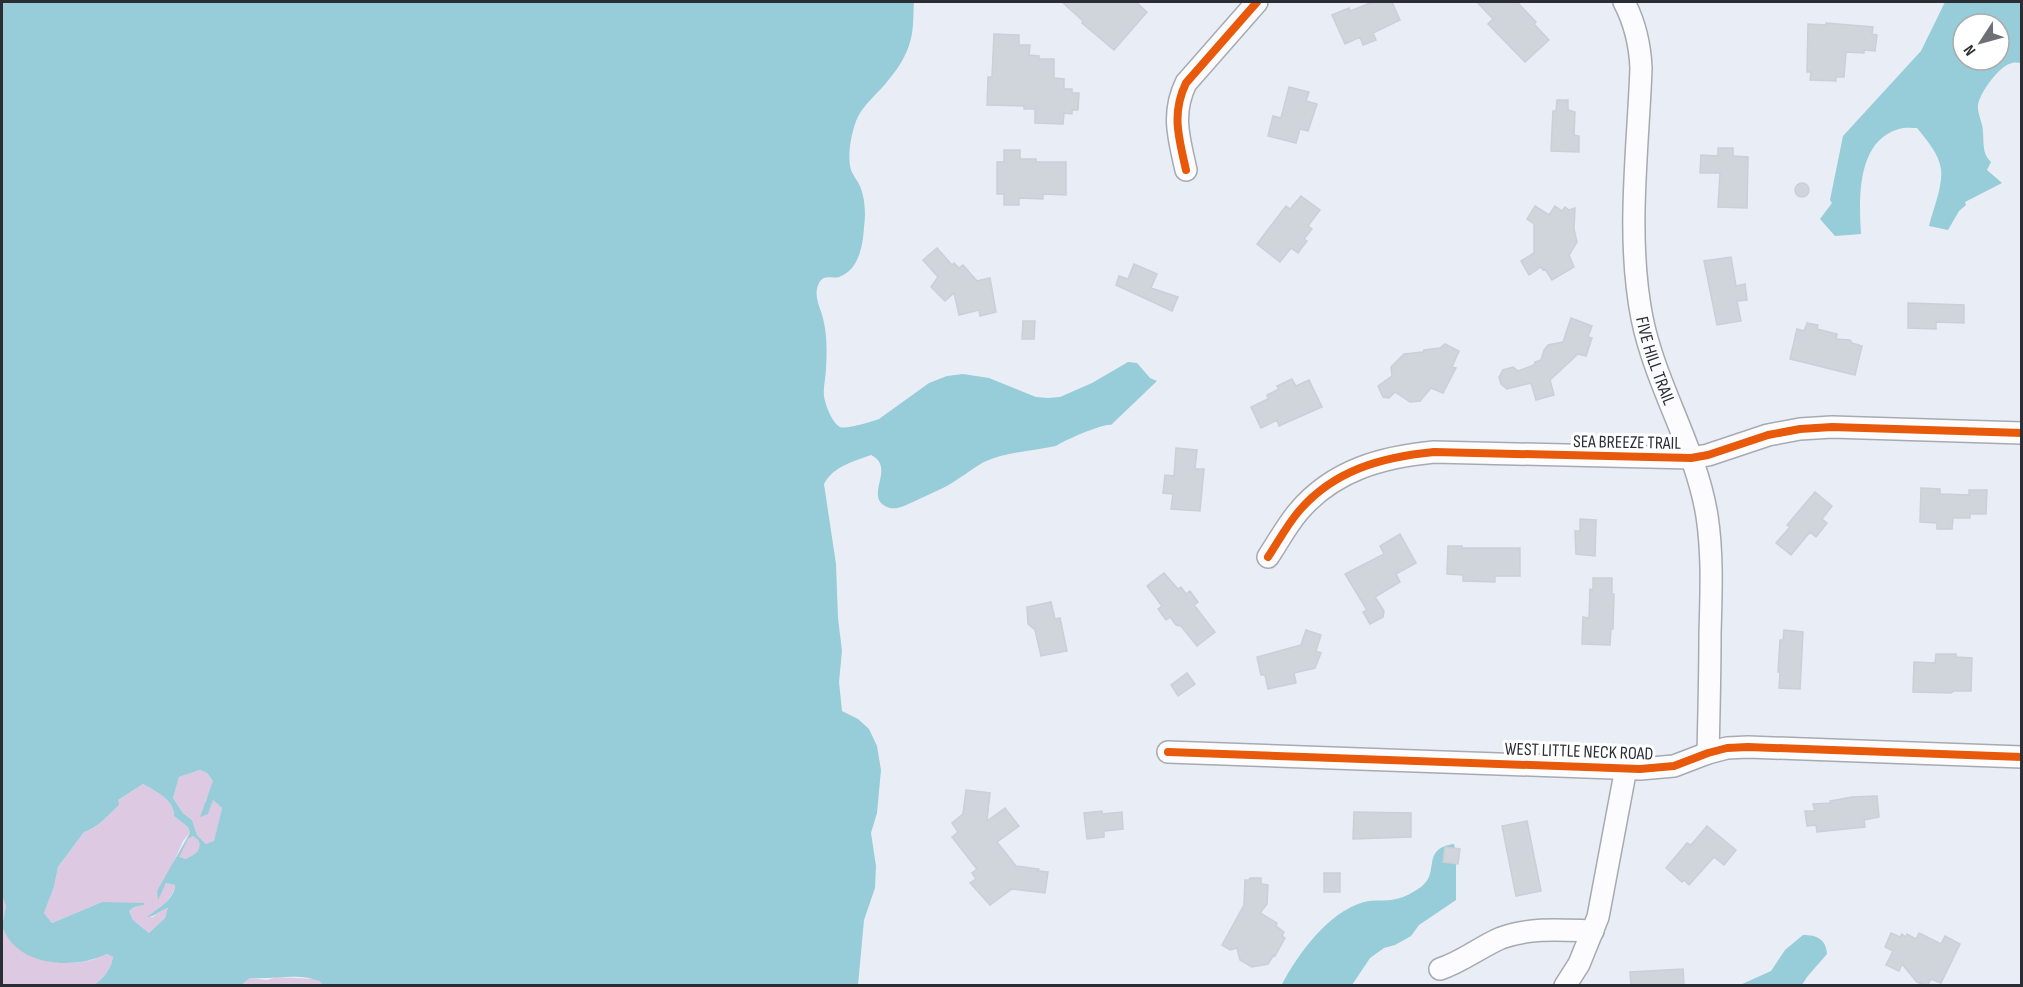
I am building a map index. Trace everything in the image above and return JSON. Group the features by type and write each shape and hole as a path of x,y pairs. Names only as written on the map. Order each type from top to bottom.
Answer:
{"street":[{"path":"1186,170 1177,126 1179,96 1186,83 1257,2"},
{"name":"FIVE HILL TRAIL","path":"1624,2 1635,27 1640,50 1636,171 1637,281 1642,319 1654,364 1691,458 1706,515 1711,549 1708,753"},
{"name":"SEA BREEZE TRAIL","path":"1268,557 1298,513 1314,496 1332,481 1353,470 1379,461 1434,452 1691,458 1708,455 1768,435 1800,429 1832,427 2022,433"},
{"name":"WEST LITTLE NECK ROAD","path":"1168,752 1655,769 1674,766 1727,748 1748,747 2022,757"},
{"path":"1565,986 1579,964 1598,917 1626,768"},
{"path":"1440,969 1453,965 1501,938 1523,932 1593,931"}],"shaded area":[{"path":"200,770 207,773 213,781 205,801 213,800 222,808 214,842 206,844 197,835 192,820 183,813 173,798 179,777"},
{"path":"143,784 168,801 174,816 188,827 190,833 183,841 158,898 166,883 175,885 172,895 148,917 153,917 169,908 165,918 149,933 133,920 129,911 134,907 144,905 102,902 52,923 44,913 54,887 58,867 84,832 103,821 118,805 118,800"},
{"path":"193,836 199,841 198,850 186,859 178,857 188,839"},
{"path":"2,896 6,906 2,926"},
{"path":"2,926 9,939 19,949 32,956 63,963 94,959 107,954 113,957 111,965 94,985 2,985"},
{"path":"276,977 314,979 322,985 240,986 250,978 267,980"}],"water":[{"path":"2,2 914,2 909,47 899,66 862,110 853,133 850,164 862,191 865,211 859,256 846,274 823,279 817,288 826,339 824,396 834,422 843,428 879,419 929,383 947,376 963,374 989,378 1036,397 1048,398 1060,397 1092,383 1128,362 1137,363 1150,378 1157,381 1111,425 1092,429 1056,446 1010,454 984,462 945,487 900,507 889,508 880,501 878,488 881,466 878,460 871,455 838,469 824,484 836,564 842,651 839,682 842,711 858,719 869,729 877,746 881,770 877,813 871,833 876,866 875,888 864,920 858,985 322,986 321,982 313,979 295,977 250,978 240,986 94,985 106,973 113,957 107,954 94,959 63,963 33,957 20,950 9,940 2,926 6,906 2,896","holes":["200,770 207,773 213,781 200,817 208,814 213,800 222,808 214,841 206,844 197,835 192,820 183,813 173,798 179,777","143,784 168,801 174,816 188,827 190,833 157,891 158,900 166,883 175,885 172,895 147,917 168,908 165,918 149,933 133,920 129,911 144,903 102,902 52,923 44,913 54,887 58,867 84,832 98,825 119,805 118,800","193,836 199,841 198,850 186,859 179,857 188,839"]},
{"path":"1945,2 2021,2 2021,63 2011,64 2011,12 1951,12 1951,72 1998,72 1982,93 1978,111 1983,129 1985,152 1991,162 1987,170 2002,183 1965,202 1966,205 1959,211 1948,230 1929,226 1941,183 1938,158 1917,128 1906,128 1885,136 1875,146 1868,159 1861,189 1861,234 1835,236 1820,219 1832,203 1830,200 1843,136 1921,51"},
{"path":"1454,844 1456,900 1419,925 1411,936 1384,948 1370,958 1352,985 1281,986 1305,948 1338,915 1364,902 1399,898 1421,887 1430,875 1437,851"},
{"path":"1803,935 1813,936 1823,941 1827,954 1802,985 1740,985 1771,971 1785,950"}],"building":[{"path":"1062,2 1136,2 1147,12 1114,50 1082,23 1083,21"},
{"path":"1373,2 1392,2 1400,20 1373,33 1376,40 1363,45 1360,37 1345,44 1332,15"},
{"path":"1477,2 1517,2 1549,40 1525,62 1488,24 1493,19"},
{"path":"1826,23 1873,27 1872,34 1877,35 1875,51 1846,52 1844,77 1836,77 1836,81 1810,80 1811,72 1807,72 1808,24 1826,25"},
{"path":"994,34 1019,35 1019,45 1030,45 1029,55 1039,56 1039,59 1054,59 1054,78 1064,79 1064,89 1072,89 1072,93 1079,93 1078,110 1072,110 1072,114 1064,113 1063,124 1035,123 1035,109 1024,109 1024,106 987,105 988,77 992,77"},
{"path":"1289,87 1309,92 1306,101 1317,104 1308,131 1300,129 1296,143 1268,136 1273,116 1281,118"},
{"path":"1557,100 1568,100 1568,110 1575,112 1574,135 1579,136 1579,152 1551,151 1553,111 1556,111"},
{"path":"1718,148 1733,148 1733,156 1748,157 1747,208 1718,207 1720,173 1700,173 1701,155 1718,156"},
{"path":"1004,150 1020,150 1020,159 1036,159 1036,162 1066,162 1066,195 1043,194 1043,199 1019,198 1019,205 1004,205 1004,194 997,194 997,162 1004,162"},
{"path":"1802,183 1807,185 1809,190 1807,195 1802,197 1797,195 1795,190 1797,185"},
{"path":"1301,196 1320,210 1308,226 1312,229 1304,239 1307,241 1298,253 1291,248 1280,262 1257,244 1286,206 1290,209"},
{"path":"1535,206 1549,215 1555,206 1562,211 1565,207 1569,210 1575,208 1574,229 1577,242 1569,255 1574,267 1552,280 1541,267 1529,275 1521,261 1534,253 1534,224 1527,219"},
{"path":"937,248 952,265 954,263 959,268 963,265 977,281 990,278 996,312 980,316 979,310 959,315 954,293 945,301 931,287 938,277 923,260"},
{"path":"1731,257 1736,286 1745,284 1747,300 1737,301 1741,321 1717,325 1704,261"},
{"path":"1134,264 1157,274 1151,288 1178,297 1172,311 1116,285 1119,276 1128,279"},
{"path":"1908,303 1964,305 1964,323 1936,322 1936,329 1908,328"},
{"path":"1571,318 1592,326 1588,337 1592,338 1586,356 1578,354 1550,380 1554,395 1536,400 1531,383 1507,389 1501,384 1499,377 1503,370 1513,367 1518,371 1534,365 1535,362 1541,360 1548,345 1563,342"},
{"path":"1023,321 1035,321 1034,339 1022,339"},
{"path":"1807,323 1818,325 1817,329 1837,334 1836,339 1850,340 1862,346 1855,375 1790,359 1797,329 1804,331"},
{"path":"1445,344 1459,351 1452,367 1456,368 1443,393 1431,388 1420,401 1410,402 1395,392 1389,398 1383,397 1378,386 1392,376 1391,367 1404,354 1440,348"},
{"path":"1292,379 1296,386 1309,380 1322,407 1279,426 1277,420 1261,428 1251,407 1268,399 1267,395 1279,389 1277,386"},
{"path":"1176,448 1197,450 1195,469 1204,469 1200,511 1171,509 1173,494 1163,493 1165,475 1174,476"},
{"path":"1921,488 1940,489 1940,494 1969,495 1969,490 1987,490 1986,514 1970,514 1970,518 1953,518 1952,529 1937,529 1937,523 1920,522"},
{"path":"1815,492 1832,506 1822,519 1827,523 1816,537 1810,532 1791,555 1776,543 1790,527 1787,525"},
{"path":"1580,519 1596,520 1595,556 1576,554 1575,531 1580,531"},
{"path":"1400,534 1416,563 1396,574 1400,582 1375,597 1384,611 1383,617 1370,624 1363,612 1367,610 1345,574 1384,554 1380,546"},
{"path":"1448,546 1520,548 1520,576 1495,576 1495,582 1463,581 1463,575 1447,574"},
{"path":"1164,573 1178,589 1181,587 1186,594 1190,591 1198,602 1194,605 1215,632 1197,646 1181,626 1176,625 1170,617 1166,620 1158,609 1162,606 1147,586"},
{"path":"1593,578 1612,578 1613,629 1611,629 1610,645 1582,644 1583,617 1589,618 1590,589 1593,590"},
{"path":"1051,602 1055,619 1060,618 1067,651 1041,656 1035,630 1028,624 1027,607"},
{"path":"1306,630 1321,635 1316,651 1321,653 1315,668 1294,673 1296,683 1268,689 1265,675 1261,675 1257,657 1301,645"},
{"path":"1784,630 1803,632 1800,689 1779,688 1780,640 1783,640"},
{"path":"1936,654 1956,654 1956,657 1972,658 1971,691 1913,692 1914,662 1935,663"},
{"path":"1187,673 1195,684 1178,696 1171,685"},
{"path":"966,790 990,793 987,821 1005,808 1019,826 997,842 1016,866 1048,872 1045,893 1012,889 990,905 970,883 976,879 972,873 977,869 952,837 958,832 952,823 963,814"},
{"path":"1877,796 1879,817 1864,820 1865,827 1817,832 1816,825 1807,826 1805,811 1815,811 1813,804 1831,803 1830,801 1852,797"},
{"path":"1102,811 1102,814 1122,812 1123,829 1104,831 1104,837 1087,839 1084,813"},
{"path":"1354,812 1411,813 1411,837 1353,839"},
{"path":"1527,821 1541,891 1516,896 1502,826"},
{"path":"1707,826 1736,850 1724,865 1714,857 1689,885 1666,868 1687,843 1691,845"},
{"path":"1445,847 1460,849 1458,864 1443,862"},
{"path":"1324,873 1340,873 1340,892 1324,892"},
{"path":"1261,878 1261,884 1268,885 1267,904 1260,913 1277,923 1276,926 1284,932 1282,936 1285,938 1268,964 1252,967 1240,960 1237,948 1230,950 1222,945 1244,905 1245,880"},
{"path":"1891,933 1900,937 1902,934 1906,937 1907,934 1916,939 1919,933 1941,944 1945,936 1960,944 1941,983 1931,979 1927,986 1917,982 1902,964 1899,971 1886,965 1893,951 1885,947"},
{"path":"1683,969 1684,986 1631,986 1630,972"}],"cycle path":[{"path":"1186,170 1178,126 1181,94 1186,83 1257,2"},
{"path":"1268,557 1299,511 1328,485 1360,468 1415,454 1434,452 1691,458 1708,455 1768,435 1800,429 1832,427 2022,433"},
{"path":"1168,752 1640,769 1674,766 1727,748 1748,747 2022,757"}]}
